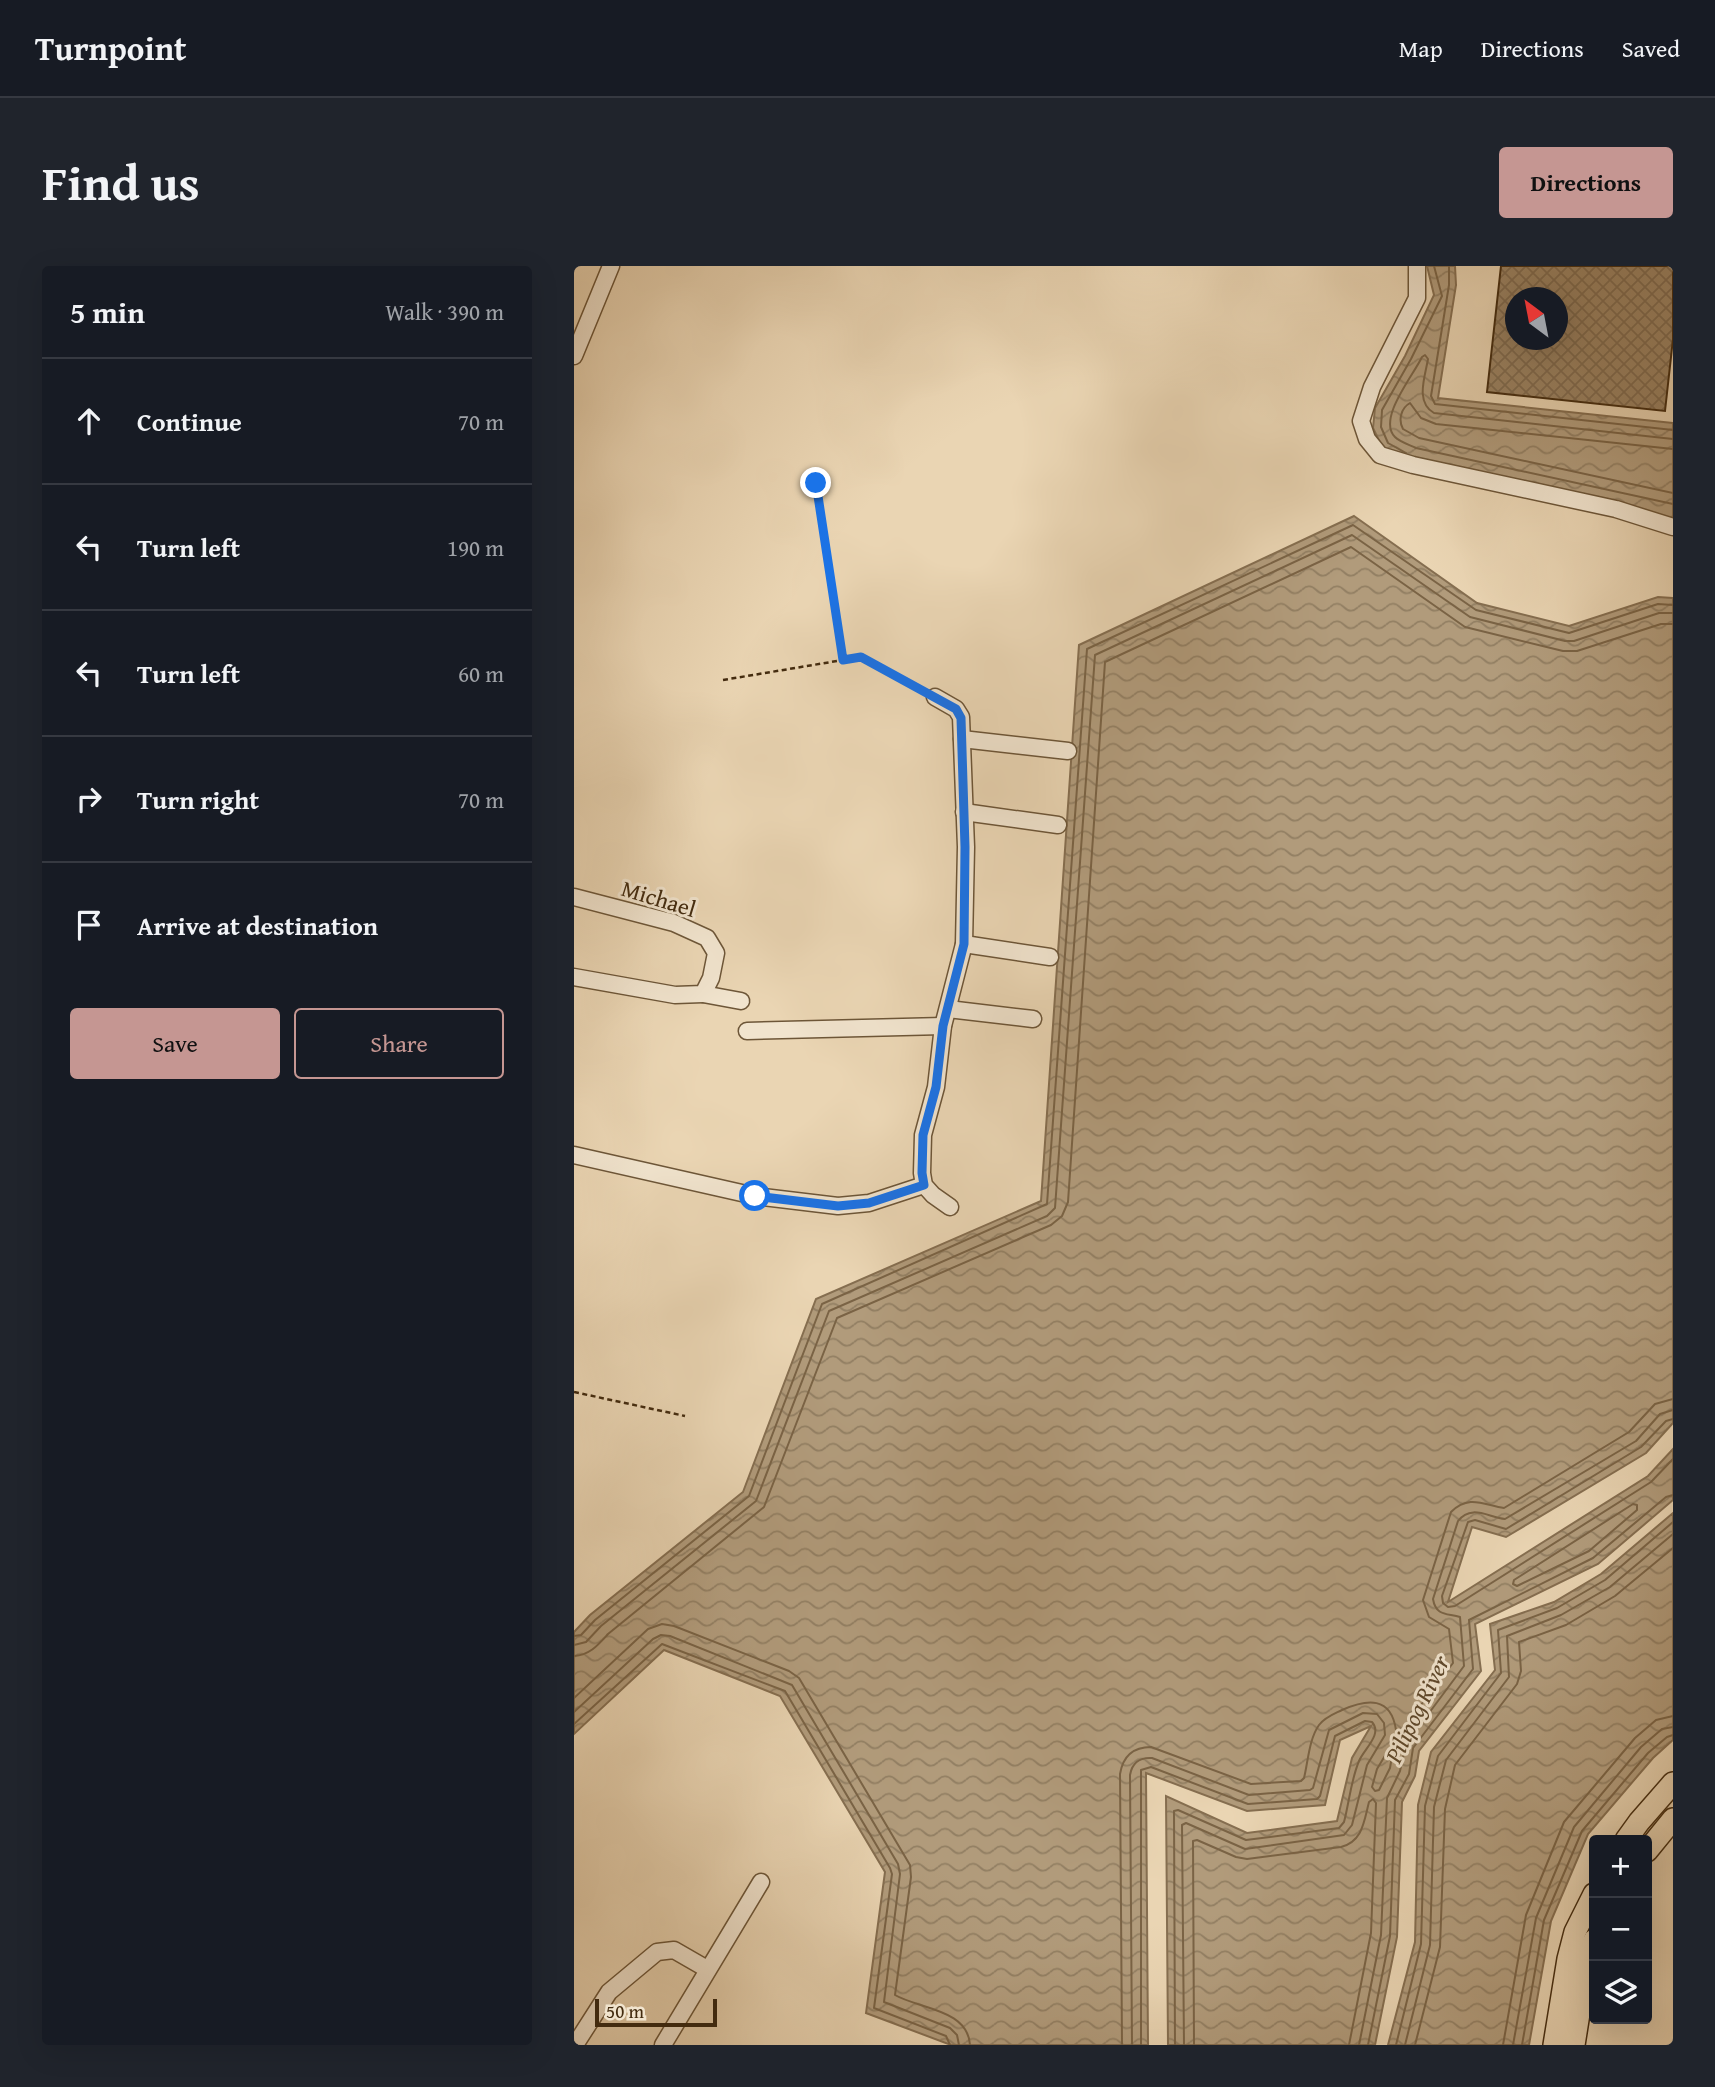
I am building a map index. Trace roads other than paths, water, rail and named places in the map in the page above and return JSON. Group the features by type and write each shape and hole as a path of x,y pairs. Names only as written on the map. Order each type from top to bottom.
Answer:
{"main road":[{"path":"1630,1835 1673,1783"},
{"path":"1652,1845 1673,1819"},
{"path":"1554,2045 1575,1933 1592,1898"},
{"path":"1574,2045 1589,1956"}],"street":[{"path":"574,356 611,266"},
{"path":"1417,266 1417,298 1372,387 1361,421 1367,439 1380,455 1413,465 1616,509 1673,527"},
{"path":"935,697 956,709 961,718 964,944 943,1026 936,1087 923,1135 922,1173 924,1185 950,1207"},
{"path":"962,739 1068,751"},
{"path":"964,812 1058,825"},
{"name":"Michael","path":"574,897 674,923 707,939 716,953 711,978 703,994"},
{"path":"964,944 1050,957"},
{"path":"574,977 675,995 703,994 741,1001"},
{"path":"948,1009 1033,1020"},
{"path":"747,1031 943,1026"},
{"path":"574,1155 755,1196 838,1206 869,1203 924,1185"},
{"path":"663,2045 761,1882"},
{"path":"575,2045 609,1993 657,1952 674,1950 707,1969"}],"water":[{"path":"1427,266 1455,266 1456,285 1438,398 1673,423 1673,521 1410,463 1383,449 1373,428 1375,408 1405,356 1434,295"},
{"name":"Pilipog River","path":"1354,516 1477,603 1569,626 1658,597 1673,598 1673,1423 1646,1453 1506,1537 1472,1527 1448,1602 1648,1476 1673,1449 1673,1500 1598,1564 1475,1624 1481,1671 1419,1751 1415,1776 1402,1802 1397,1937 1375,2045 1168,2045 1166,1796 1247,1833 1337,1821 1352,1758 1371,1726 1340,1740 1325,1805 1247,1811 1146,1773 1148,2045 951,2045 866,2013 885,1872 780,1696 664,1650 574,1734 574,1632 590,1615 743,1492 816,1299 1041,1201 1079,645"},
{"path":"1673,1513 1673,1740 1653,1758 1588,1834 1551,1921 1529,2045 1388,2045 1415,1942 1418,1805 1431,1752 1495,1670 1490,1624 1554,1602 1601,1574"}]}
